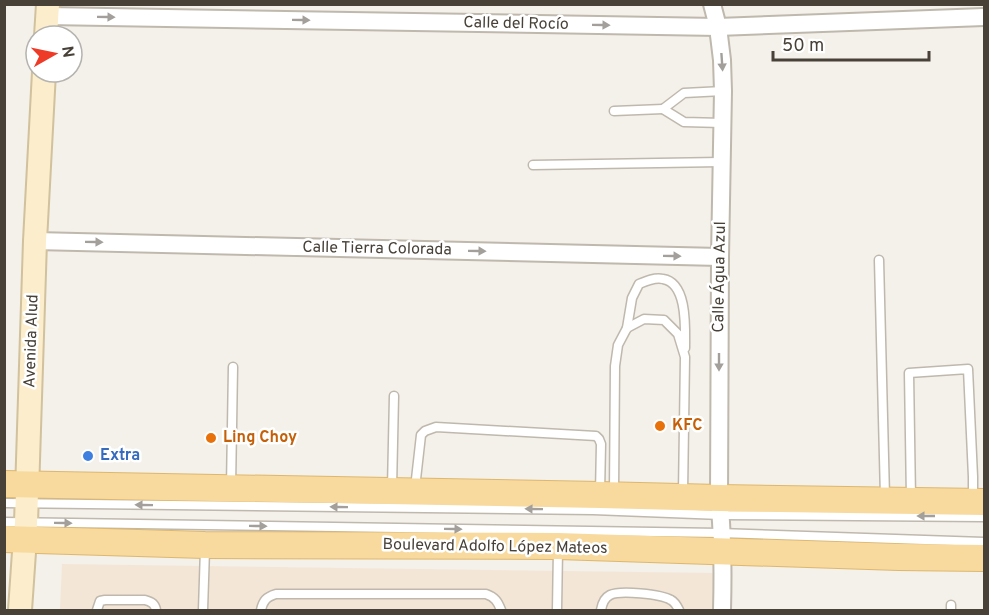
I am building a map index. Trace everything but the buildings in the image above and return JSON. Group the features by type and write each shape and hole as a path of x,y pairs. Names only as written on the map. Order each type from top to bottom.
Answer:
{"main road":[{"path":"15,512 231,488 683,497 720,506 885,501 980,507"},
{"name":"Boulevard Adolfo López Mateos","path":"15,512 205,545 558,546 722,542 899,557 984,558"}],"street":[{"name":"Calle Água Azul","path":"712,4 718,27 723,91 720,257 722,610"},
{"name":"Calle del Rocío","path":"47,19 718,27 984,17"},
{"name":"Avenida Alud","path":"20,610 15,512 35,241 43,84"},
{"name":"Calle Tierra Colorada","path":"35,241 720,257"}],"lane":[{"path":"663,109 684,93 723,91"},
{"path":"614,111 663,109 684,122 722,123"},
{"path":"533,165 722,162"},
{"path":"879,260 885,501"},
{"path":"607,495 618,345 627,328 632,298 639,284 661,278 670,281 675,287 682,300 685,313 683,497"},
{"path":"627,328 645,319 664,320 678,334 685,357"},
{"path":"231,488 233,367"},
{"path":"15,512 593,510 720,506 980,507 973,477 968,369 909,372 911,502"},
{"path":"394,396 403,491"},
{"path":"403,491 421,435 436,427 596,436 601,444 607,495"},
{"path":"15,512 722,542 984,542"},
{"path":"203,610 205,545"},
{"path":"557,610 558,546"},
{"path":"601,610 605,599 618,592 664,597 673,601 679,610"},
{"path":"261,610 265,600 276,594 486,594 497,601 501,610"},
{"path":"97,610 100,602 105,600 145,600 151,602 156,610"}],"shaded area":[{"path":"62,564 713,573 713,610 60,610"}],"place":[{"name":"KFC","path":"660,426"},
{"name":"Ling Choy","path":"211,438"},
{"name":"Extra","path":"88,456"}]}
